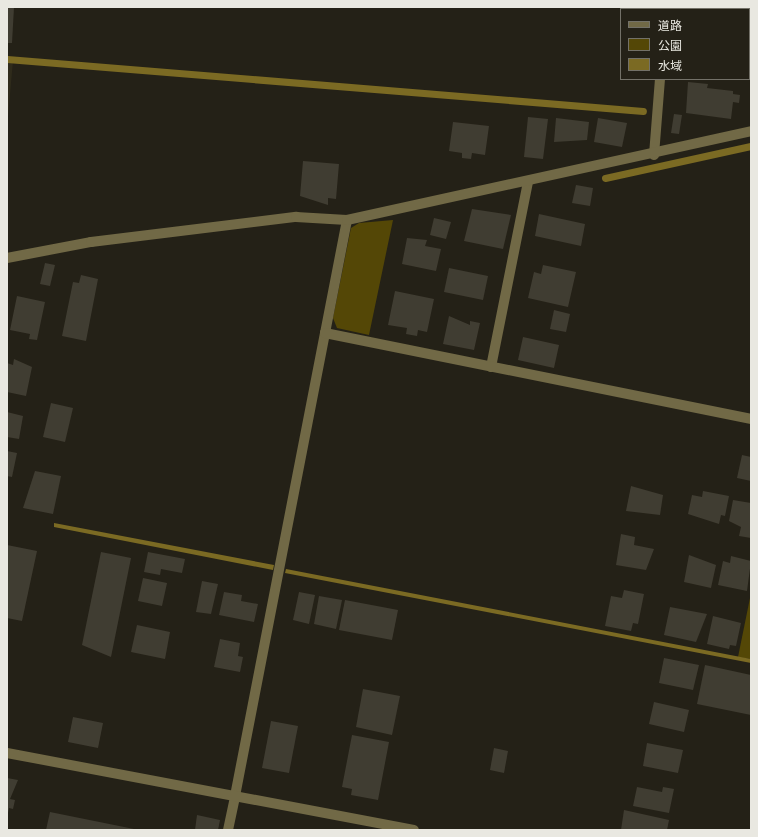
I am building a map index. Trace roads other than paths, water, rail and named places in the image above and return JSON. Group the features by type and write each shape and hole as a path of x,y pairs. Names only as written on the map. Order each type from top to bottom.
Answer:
{"street":[{"path":"654,155 660,80"},
{"path":"7,258 90,242 296,217 347,220 654,155 751,130"},
{"path":"491,367 528,182"},
{"path":"228,830 347,220"},
{"path":"325,333 751,419"},
{"path":"7,753 409,830"}],"water":[{"path":"54,523 274,565 273,570 54,527"},
{"path":"286,569 751,659 751,663 285,573"}],"waterway":[{"path":"7,59 643,111"},
{"path":"605,178 751,146"}]}
